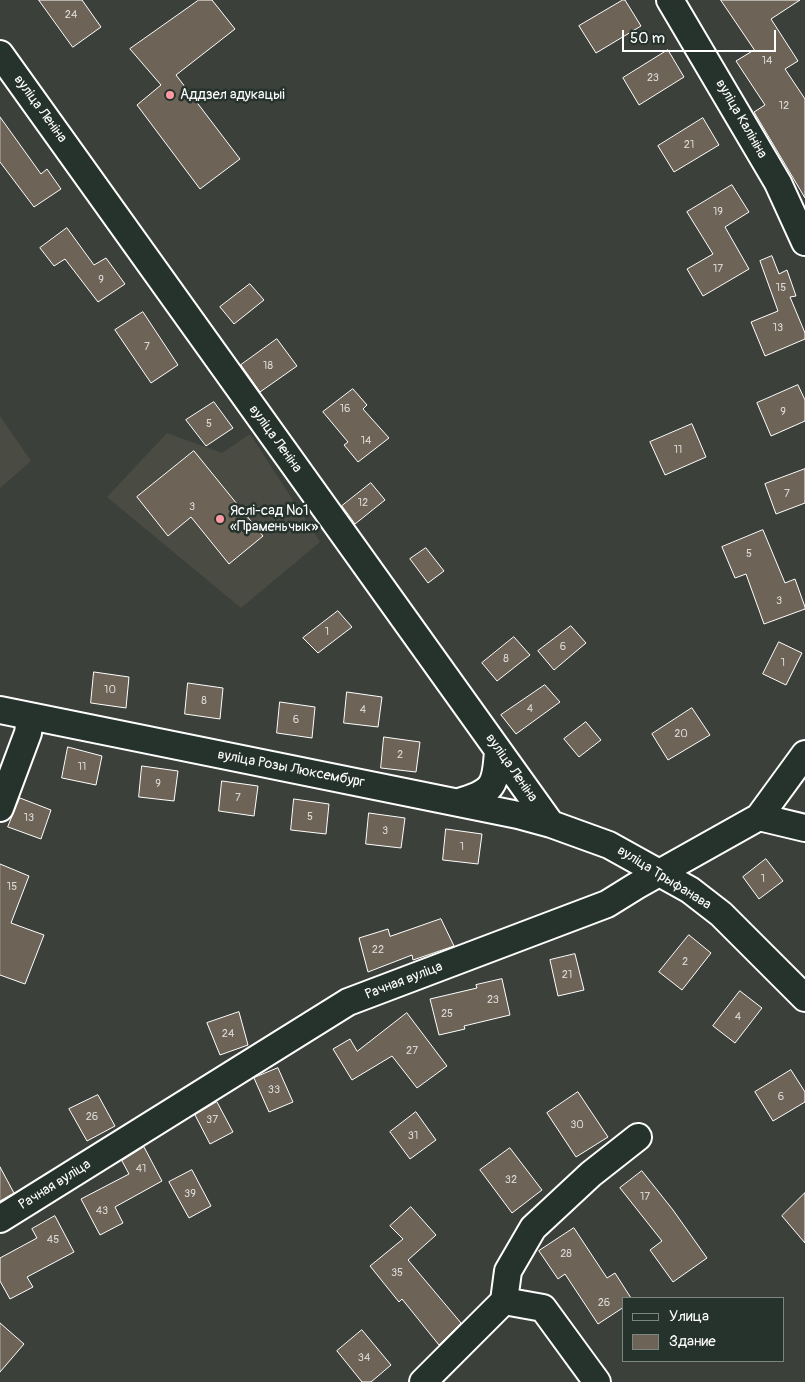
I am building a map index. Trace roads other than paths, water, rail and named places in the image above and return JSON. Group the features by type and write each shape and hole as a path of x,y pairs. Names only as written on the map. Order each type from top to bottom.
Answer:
{"street":[{"name":"вуліца Калініна","path":"670,0 778,183 805,242"},
{"name":"вуліца Леніна","path":"0,54 550,824"},
{"name":"вуліца Розы Люксембург","path":"0,710 459,802 550,824"},
{"path":"0,808 28,733 30,717"},
{"path":"459,802 479,796 489,788 496,773 498,750"},
{"name":"Рачная вуліца","path":"0,1219 348,1002 608,904 636,886 759,817 805,754"},
{"path":"759,817 805,828"},
{"name":"вуліца Трыфанава","path":"550,824 609,844 690,890 721,914 805,998"},
{"path":"423,1382 504,1301 508,1271 534,1228 591,1174 638,1137"},
{"path":"504,1301 543,1308 597,1382"}],"place":[{"name":"Аддзел адукацыі","path":"170,95"},
{"name":"Яслі-сад №1 «Праменьчык»","path":"220,519"}]}
